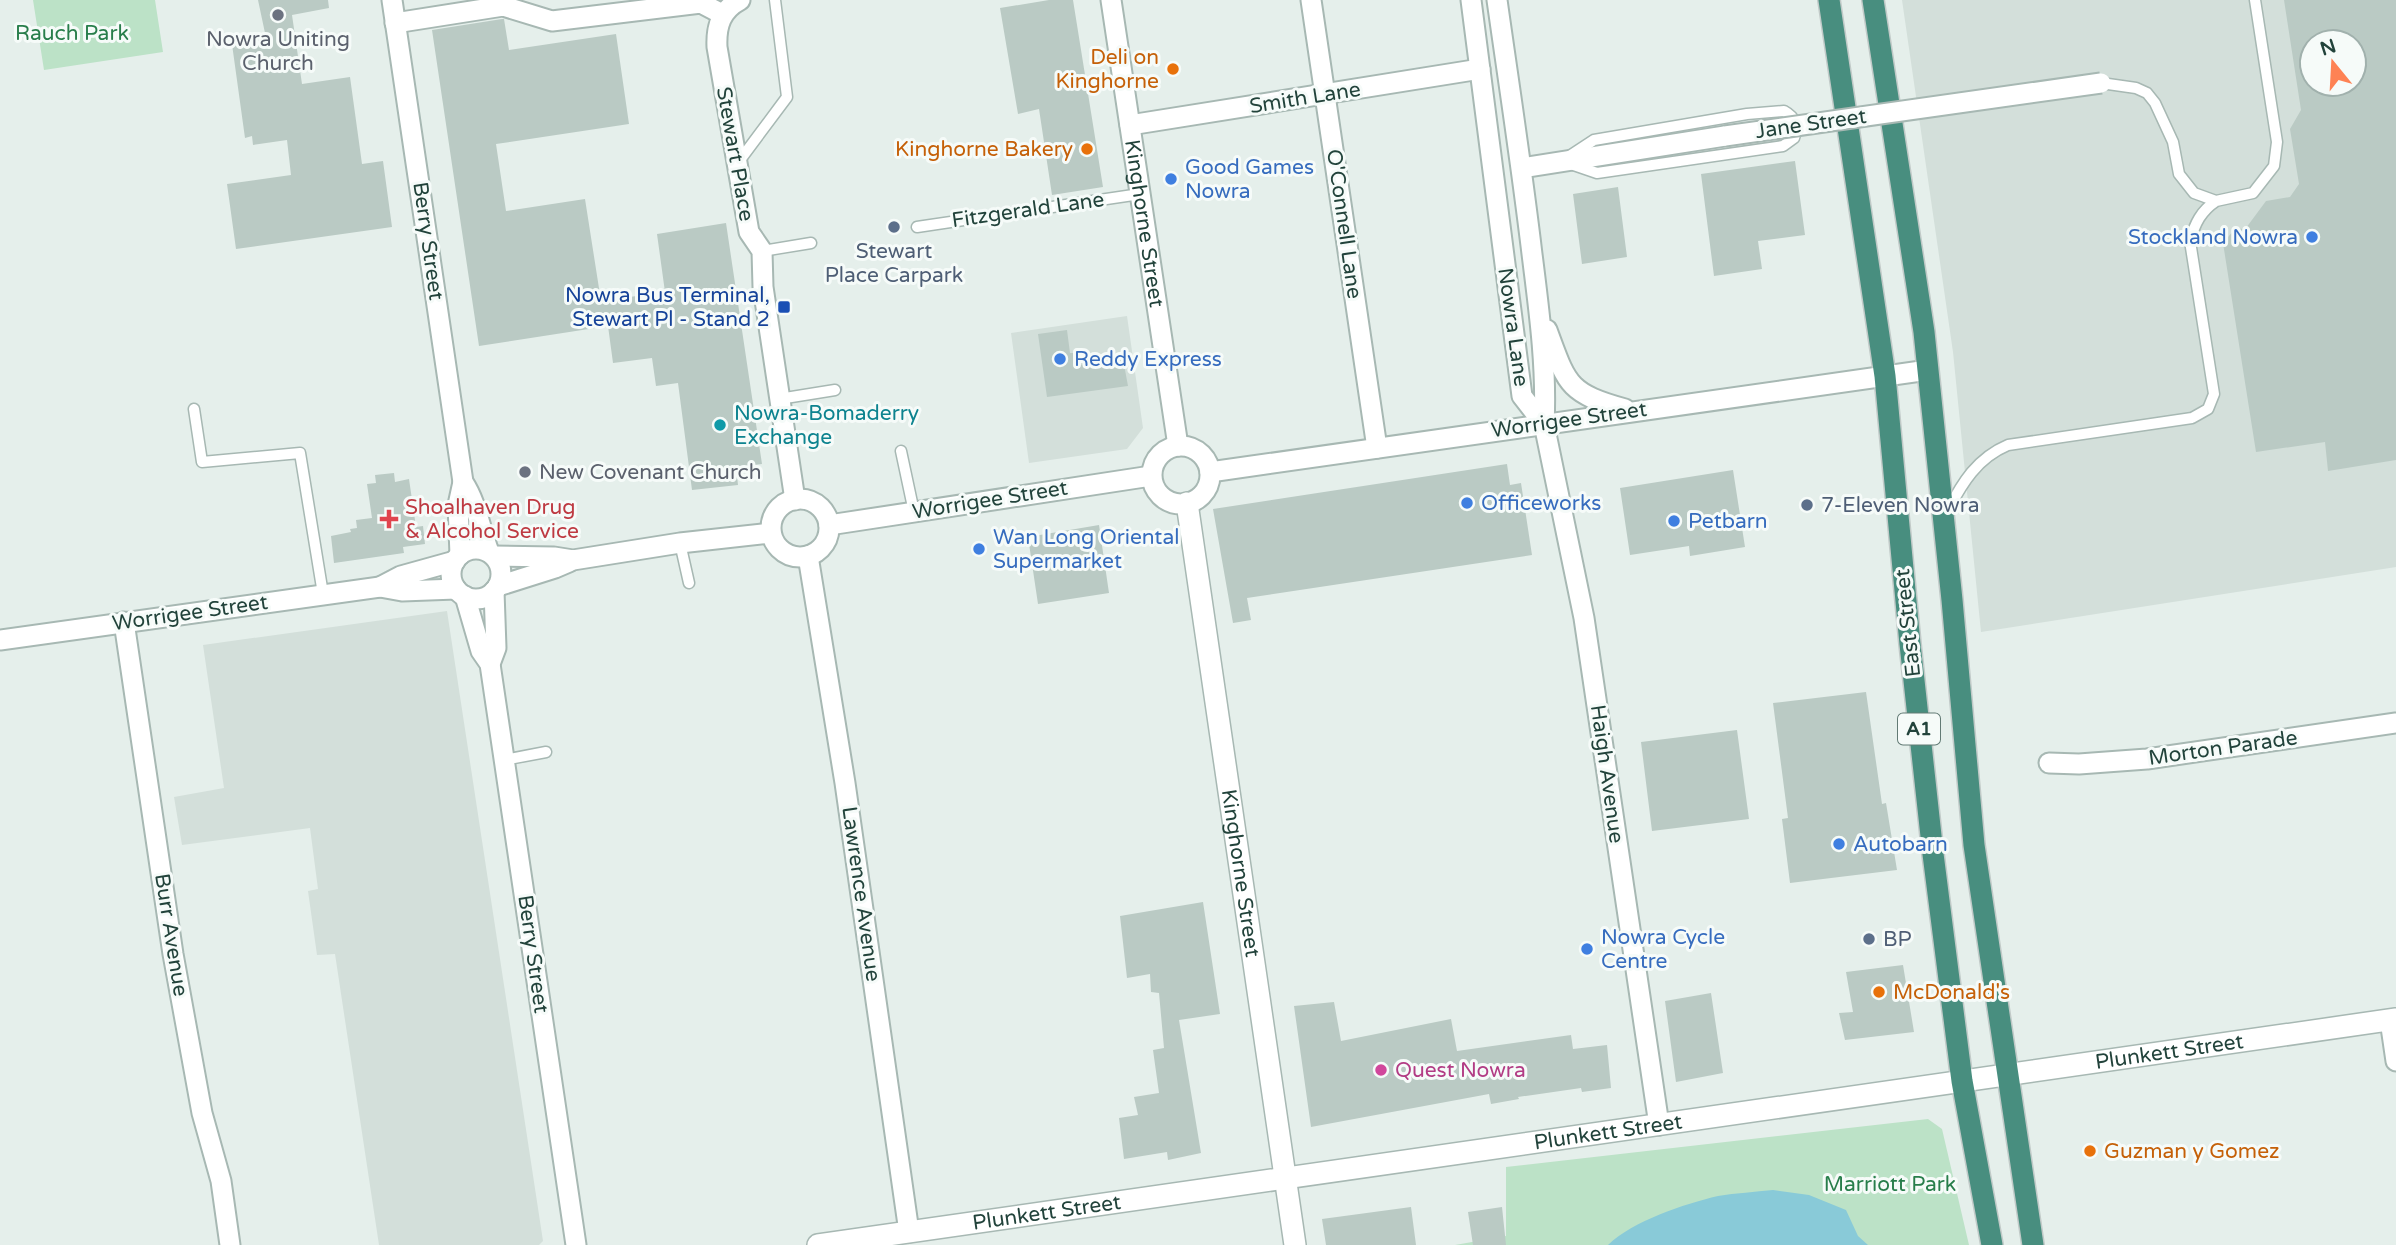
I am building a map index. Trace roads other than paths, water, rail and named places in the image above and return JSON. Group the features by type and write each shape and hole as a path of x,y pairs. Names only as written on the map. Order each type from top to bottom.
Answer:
{"highway":[{"name":"East Street","path":"1829,0 1885,376 1910,644 1962,1081 1992,1245"},
{"name":"A1","path":"1873,0 1928,370 1974,845 2033,1245"}],"street":[{"name":"Berry Street","path":"392,0 463,482 458,505 457,558"},
{"path":"395,23 503,6 552,21 701,3 722,14 740,0"},
{"name":"Kinghorne Street","path":"1111,0 1178,446"},
{"name":"O'Connell Lane","path":"1311,0 1377,448"},
{"name":"Nowra Lane","path":"1471,0 1522,396 1544,424"},
{"name":"Nowra Lane","path":"1497,0 1539,309 1545,392 1544,424"},
{"name":"Stewart Place","path":"722,14 717,30 717,47 749,232 762,251 763,287 795,500"},
{"name":"Smith Lane","path":"1130,125 1480,69"},
{"name":"Jane Street","path":"1521,168 2101,83"},
{"name":"Nowra Lane","path":"1486,116 1521,168"},
{"name":"Nowra Lane","path":"1501,233 1521,168"},
{"name":"Nowra Lane","path":"1539,309 1569,382 1581,394 1634,411"},
{"name":"Worrigee Street","path":"1210,472 1928,370"},
{"name":"Haigh Avenue","path":"1544,424 1584,618 1659,1125"},
{"path":"1178,446 1199,452 1208,464 1210,472 1207,488 1202,495 1187,503 1170,502 1163,498 1157,492 1152,476 1156,459 1162,453 1178,446"},
{"name":"Worrigee Street","path":"829,525 1152,476"},
{"name":"Berry Street","path":"463,482 471,495 491,554"},
{"path":"795,500 810,501 817,505 823,510 829,525 822,547 808,556 789,555 780,550 771,533 774,516 779,508 795,500"},
{"name":"Kinghorne Street","path":"1187,503 1295,1245"},
{"path":"573,559 496,589 480,598 461,593 451,572 457,558 476,549 491,554 573,559 771,533"},
{"path":"491,554 501,571 496,589"},
{"name":"Lawrence Avenue","path":"808,556 845,783 909,1232"},
{"name":"Worrigee Street","path":"380,587 401,576 457,558"},
{"name":"Worrigee Street","path":"0,640 380,587 402,591 461,593"},
{"name":"Berry Street","path":"490,664 496,648 496,589"},
{"name":"Berry Street","path":"461,593 481,651 490,664 576,1245"},
{"name":"Burr Avenue","path":"124,622 173,954 202,1112 221,1181 230,1245"},
{"name":"Morton Parade","path":"2049,763 2079,764 2147,759 2396,723"},
{"path":"2393,1020 2396,1061"},
{"name":"Plunkett Street","path":"818,1245 2393,1020"}],"lane":[{"path":"737,165 787,97 775,0"},
{"path":"1944,518 1971,471 1994,451 2008,445 2192,418 2208,409 2214,394 2190,241 2195,223 2201,214 2216,201 2253,193 2269,174 2277,154 2255,0"},
{"path":"2101,83 2123,85 2147,93 2162,116 2173,142 2179,174 2194,193 2216,201"},
{"path":"1784,111 1797,125 1789,143 1753,151 1597,173 1562,161 1594,140 1747,114 1784,111"},
{"name":"Fitzgerald Lane","path":"917,227 1140,194"},
{"path":"762,251 811,243"},
{"path":"779,399 835,390"},
{"path":"194,409 202,462 300,453 323,594"},
{"path":"901,452 914,512"},
{"path":"680,543 689,583"},
{"path":"505,760 545,752"}],"water":[{"path":"1773,1190 1809,1195 1846,1210 1858,1236 1868,1245 1608,1245 1645,1221 1690,1204 1718,1196"}],"place":[{"name":"Nowra Uniting Church","path":"278,15"},
{"name":"Deli on Kinghorne","path":"1173,69"},
{"name":"Kinghorne Bakery","path":"1087,149"},
{"name":"Good Games Nowra","path":"1171,179"},
{"name":"Stewart Place Carpark","path":"894,227"},
{"name":"Stockland Nowra","path":"2312,237"},
{"name":"Nowra Bus Terminal, Stewart Pl - Stand 2","path":"784,307"},
{"name":"Reddy Express","path":"1060,359"},
{"name":"Nowra-Bomaderry Exchange","path":"720,425"},
{"name":"New Covenant Church","path":"525,472"},
{"name":"Officeworks","path":"1467,503"},
{"name":"7-Eleven Nowra","path":"1807,505"},
{"name":"Shoalhaven Drug & Alcohol Service","path":"389,519"},
{"name":"Petbarn","path":"1674,521"},
{"name":"Wan Long Oriental Supermarket","path":"979,549"},
{"name":"Autobarn","path":"1839,844"},
{"name":"BP","path":"1869,939"},
{"name":"Nowra Cycle Centre","path":"1587,949"},
{"name":"McDonald's","path":"1879,992"},
{"name":"Quest Nowra","path":"1381,1070"},
{"name":"Guzman y Gomez","path":"2090,1151"}],"park label":[{"name":"Rauch Park","path":"72,33"},
{"name":"Marriott Park","path":"1890,1184"}]}
